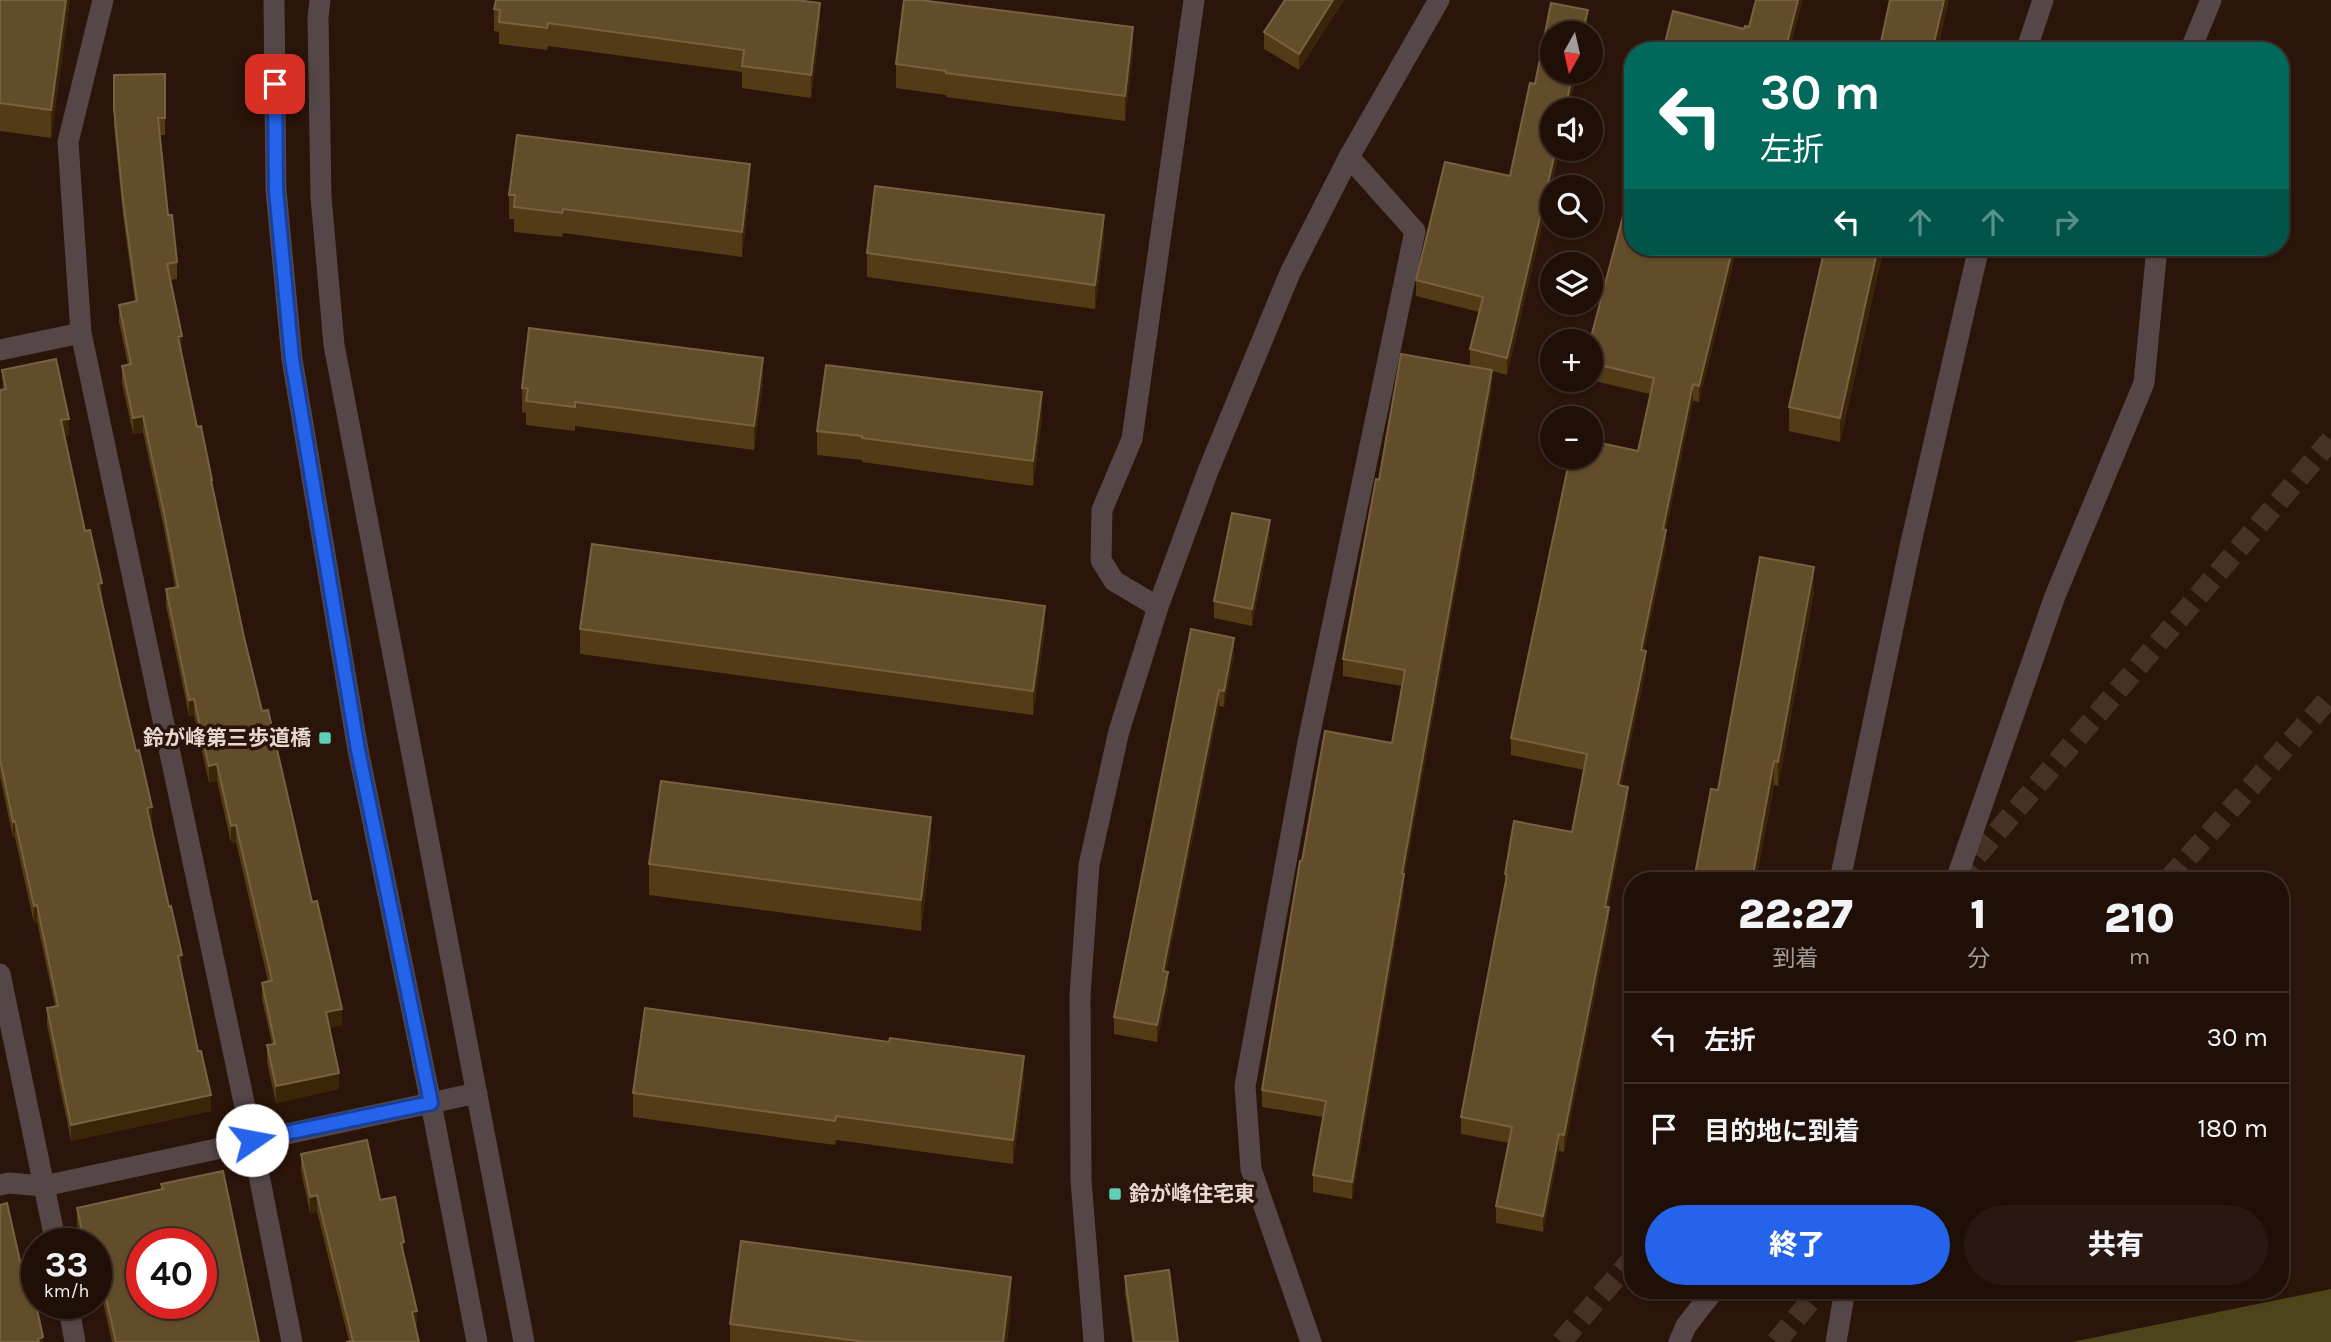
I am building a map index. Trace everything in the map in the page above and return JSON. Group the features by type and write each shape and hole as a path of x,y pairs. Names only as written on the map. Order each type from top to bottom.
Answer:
{"street":[{"path":"103,0 68,142 81,333 252,1140 292,1342"},
{"path":"274,0 276,190 292,359 358,750 477,1342"},
{"path":"320,0 321,198 334,345 524,1342"},
{"path":"1158,607 1114,581 1101,561 1102,510 1132,439 1194,0"},
{"path":"1094,1342 1081,1167 1080,996 1090,865 1119,731 1158,607 1208,471 1290,273 1349,157 1439,0"},
{"path":"2029,42 2043,0"},
{"path":"2194,42 2211,0"},
{"path":"1311,1342 1251,1169 1245,1086 1308,742 1415,231 1349,157"},
{"path":"1841,872 1910,547 1977,256"},
{"path":"1959,872 2055,596 2144,383 2156,256"},
{"path":"0,350 81,333"},
{"path":"0,974 52,1228"},
{"path":"0,1185 9,1183 44,1186 477,1093"},
{"path":"1679,1342 1686,1326 1707,1299"},
{"path":"1836,1342 1843,1299"},
{"path":"71,1319 75,1342"}],"shaded area":[{"path":"2331,1289 2331,1342 2072,1342 2289,1299"}],"building":[{"path":"0,0 66,0 51,110 0,103"},
{"path":"496,0 796,0 820,3 811,75 742,66 744,50 548,23 547,28 499,22 500,10 494,9"},
{"path":"904,0 1133,27 1125,96 896,64"},
{"path":"1285,0 1333,0 1299,54 1264,32"},
{"path":"1756,0 1798,0 1787,42 1665,42 1673,11 1744,29 1745,26 1749,27"},
{"path":"1890,0 1944,0 1934,42 1881,42"},
{"path":"1551,3 1588,10 1585,21 1547,21"},
{"path":"1540,59 1540,84 1570,84 1568,98 1540,98 1540,161 1553,161 1550,175 1540,175 1540,217 1507,358 1470,349 1483,297 1416,280 1445,162 1510,176 1530,83 1535,84"},
{"path":"165,74 165,118 158,118 168,215 172,215 177,262 167,264 182,336 178,337 197,427 201,426 244,637 262,711 268,710 312,902 317,901 342,1009 326,1012 339,1073 276,1086 267,1045 275,1044 262,983 272,980 236,825 231,826 217,764 209,766 194,699 189,700 166,589 178,587 164,513 143,416 133,418 122,366 131,364 119,305 137,301 123,200 114,109 114,75"},
{"path":"517,135 750,164 742,232 563,209 562,213 514,207 515,195 509,195"},
{"path":"875,186 1104,215 1095,285 867,253"},
{"path":"1624,212 1624,256 1731,256 1699,386 1693,384 1663,529 1666,530 1641,650 1646,651 1618,785 1628,787 1605,907 1609,907 1564,1135 1559,1134 1543,1216 1496,1206 1512,1127 1461,1117 1507,875 1505,874 1514,821 1572,832 1587,754 1511,738 1567,469 1603,469 1603,444 1638,451 1654,378 1603,366 1603,329 1593,329 1597,315 1603,315 1603,292"},
{"path":"1823,256 1876,256 1840,418 1789,407"},
{"path":"529,328 763,358 754,426 575,402 575,407 526,401 528,389 522,388"},
{"path":"1401,354 1492,370 1402,874 1352,1182 1313,1175 1326,1101 1262,1090 1300,861 1325,731 1392,743 1405,670 1343,659"},
{"path":"56,359 69,419 61,420 85,531 90,530 102,583 98,584 119,678 152,807 147,808 182,955 178,956 198,1051 201,1051 211,1095 71,1125 47,1008 58,1006 37,905 34,906 0,759 0,390 6,389 2,370"},
{"path":"826,365 1042,392 1033,461 817,431"},
{"path":"1232,513 1270,520 1252,609 1214,601"},
{"path":"592,544 1045,606 1033,691 580,629"},
{"path":"1760,557 1814,567 1778,762 1774,761 1753,872 1695,872 1711,789 1718,790"},
{"path":"1191,629 1234,638 1224,691 1219,690 1163,971 1168,972 1157,1025 1114,1017"},
{"path":"661,781 931,817 921,900 649,864"},
{"path":"645,1008 889,1042 890,1038 1024,1056 1013,1140 836,1116 835,1121 633,1093"},
{"path":"367,1140 380,1200 395,1197 404,1242 401,1243 417,1311 412,1312 419,1342 346,1342 353,1341 317,1195 310,1197 301,1154"},
{"path":"223,1171 259,1342 116,1342 111,1319 112,1228 81,1228 77,1208 163,1189 161,1184"},
{"path":"7,1203 21,1265 21,1319 39,1319 43,1337 38,1339 39,1342 0,1342 0,1205"},
{"path":"741,1241 1011,1277 1003,1342 865,1342 730,1324"},
{"path":"1169,1270 1178,1342 1134,1342 1125,1276"}],"tunnel":[{"path":"1963,872 2331,440"},
{"path":"2175,872 2331,696"},
{"path":"1561,1342 1624,1268"},
{"path":"1776,1342 1812,1299"}],"place":[{"name":"鈴が峰第三歩道橋","path":"325,738"},
{"name":"鈴が峰住宅東","path":"1115,1194"}],"route":[{"path":"252,1140 431,1103 358,750 292,359 276,190 275,84"}]}
